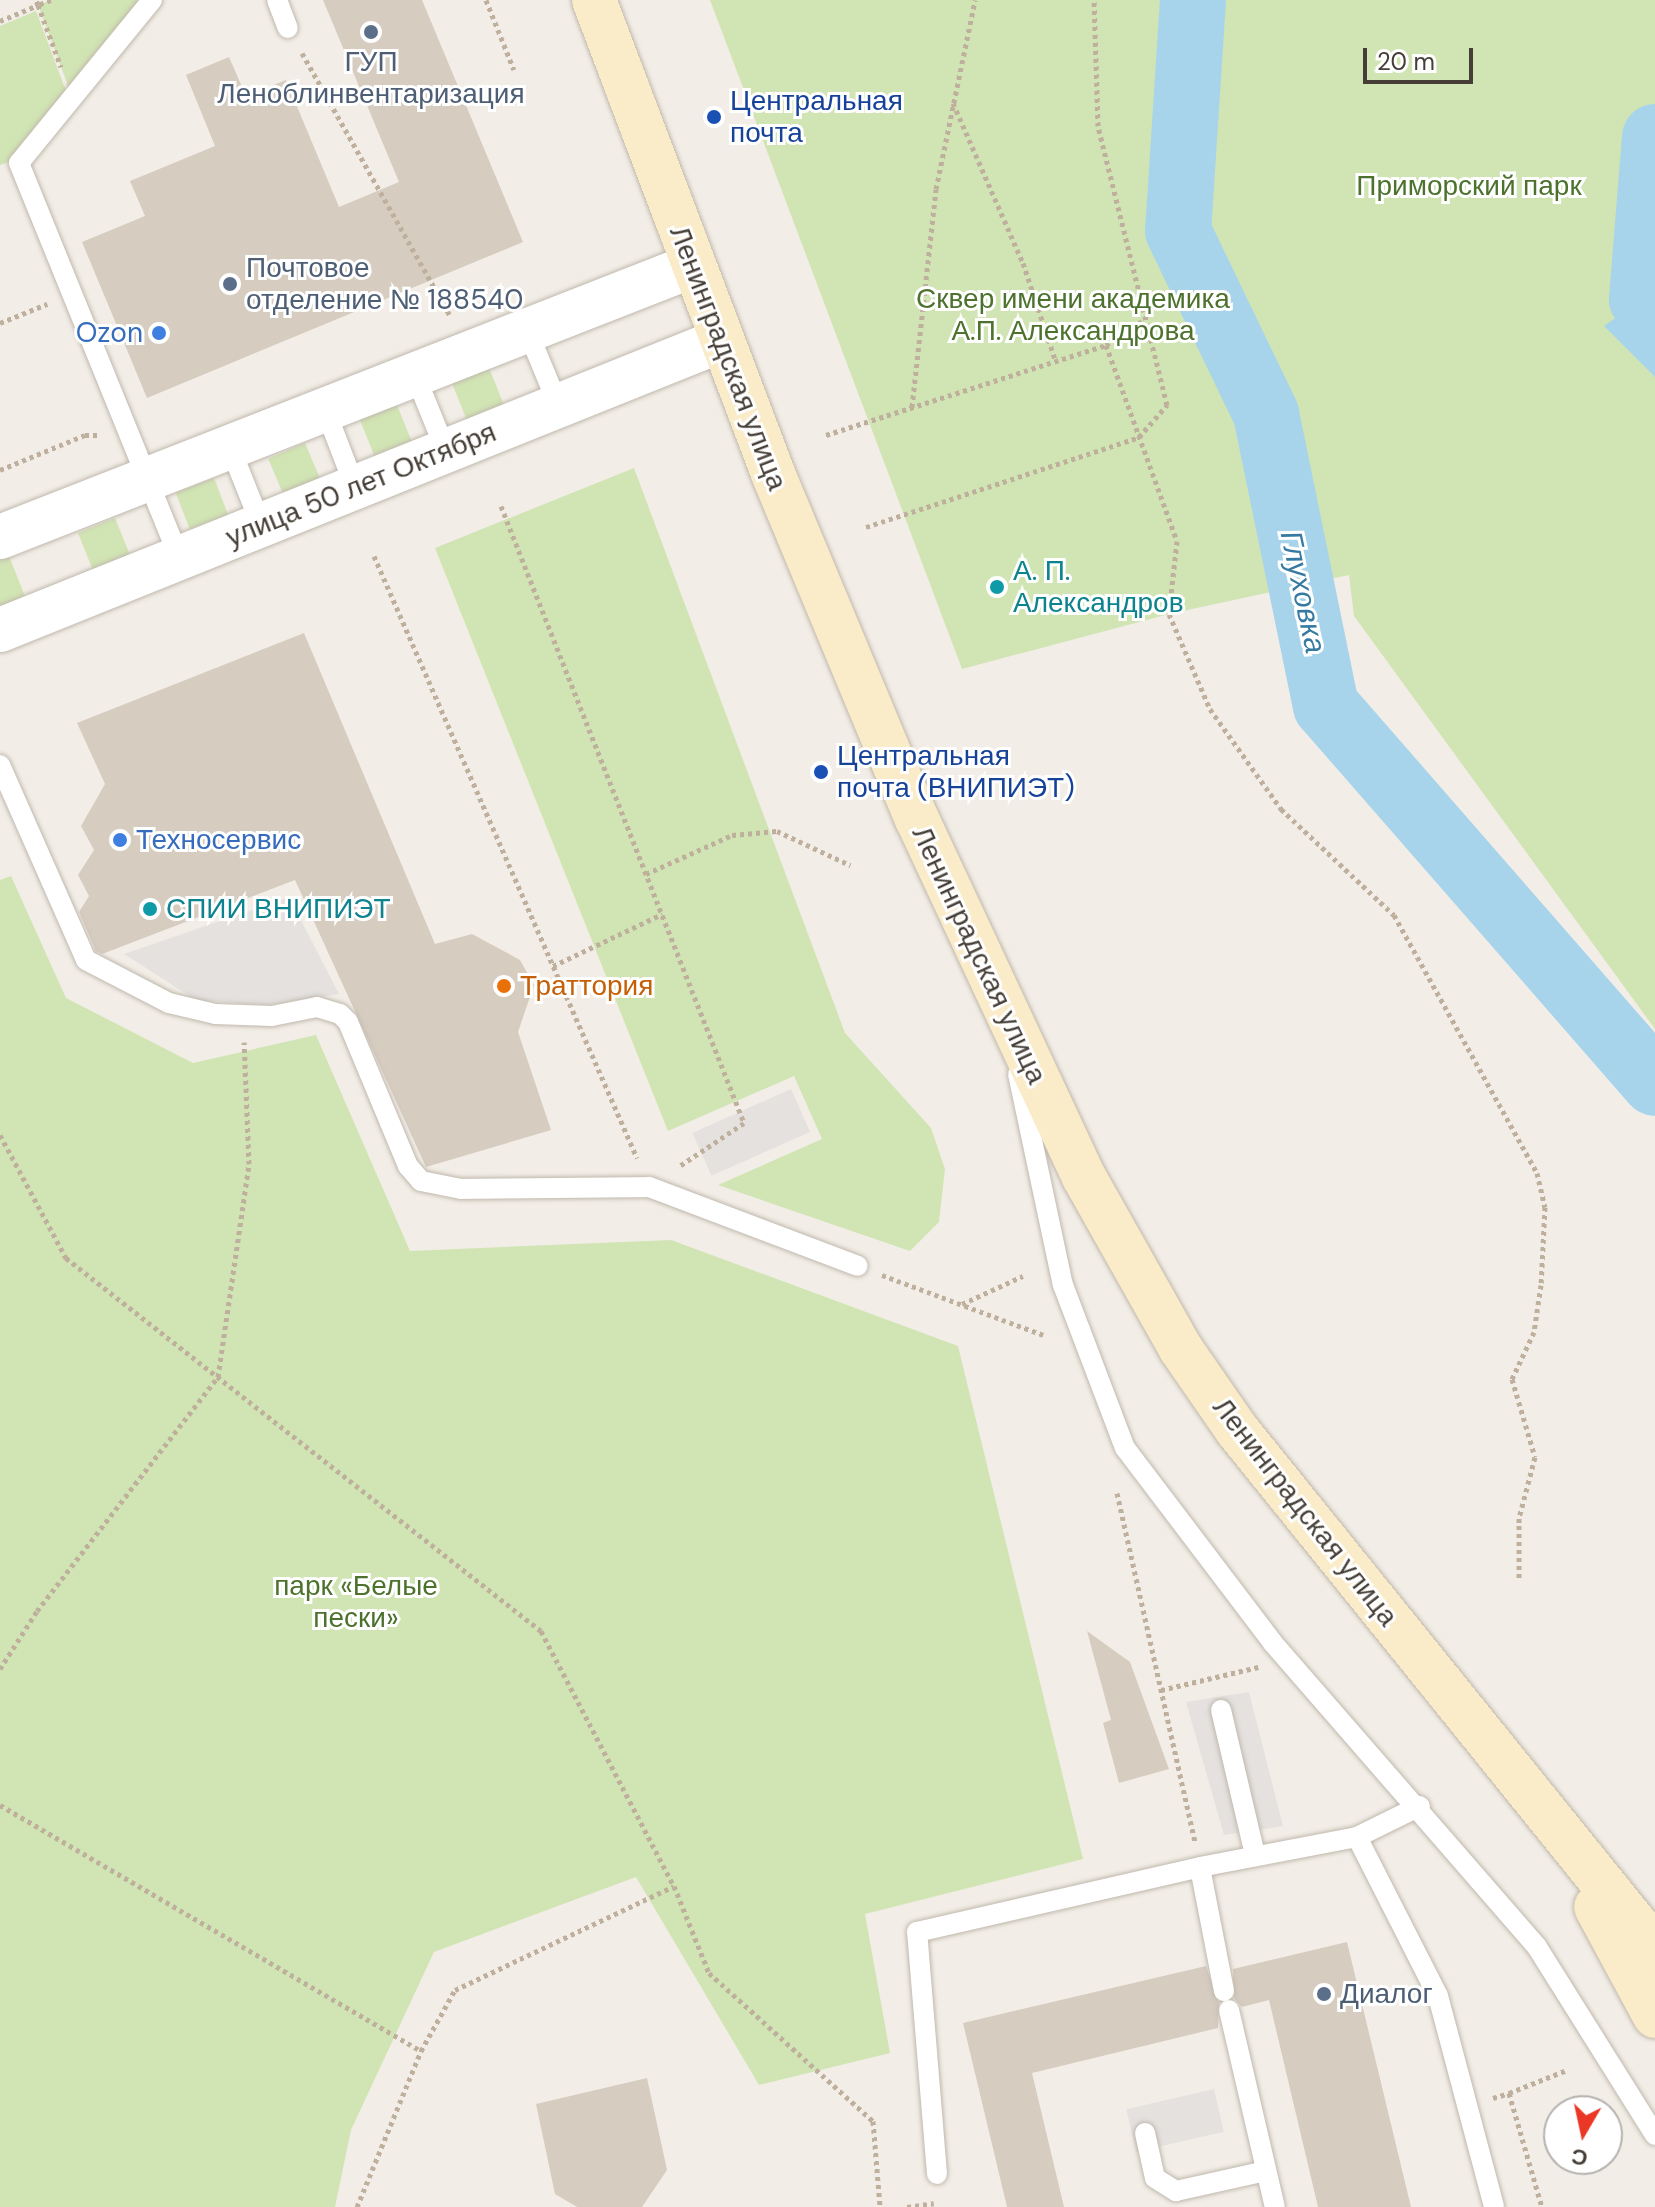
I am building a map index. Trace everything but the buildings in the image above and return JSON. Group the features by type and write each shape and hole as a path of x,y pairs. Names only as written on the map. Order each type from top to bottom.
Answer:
{"main road":[{"name":"Ленинградская улица","path":"599,7 692,266 899,777 1003,1010 1084,1177 1181,1349 1237,1430 1655,1948"},
{"name":"Ленинградская улица","path":"1543,1810 1655,2016"}],"street":[{"path":"0,537 692,266"},
{"name":"улица 50 лет Октября","path":"0,630 722,340"}],"lane":[{"path":"152,0 73,99 9,166 73,294 179,558"},
{"path":"277,0 288,28"},
{"path":"528,332 559,407"},
{"path":"415,375 446,451"},
{"path":"325,409 355,487"},
{"path":"230,447 261,525"},
{"path":"0,765 6,800 86,960 169,1003 242,1017 317,1007 348,1022 408,1166 421,1181 461,1189 649,1187 858,1266"},
{"path":"1003,1010 1063,1285 1125,1448 1272,1642 1420,1806 1537,1947 1655,2135"},
{"path":"1221,1710 1255,1855"},
{"path":"937,2174 917,1932 1255,1855 1357,1837 1420,1806"},
{"path":"1357,1837 1438,1996 1494,2207"},
{"path":"1200,1867 1226,2000 1275,2207"},
{"path":"1145,2133 1155,2178 1176,2191 1266,2171"}],"path":[{"path":"0,21 37,2 51,0"},
{"path":"486,0 514,70"},
{"path":"912,407 936,189 975,0"},
{"path":"866,527 1139,437 1167,405 1142,321 1098,126 1094,0"},
{"path":"37,2 73,99"},
{"path":"288,28 451,317"},
{"path":"953,102 1023,263 1056,362"},
{"path":"0,323 73,294"},
{"path":"436,323 465,311"},
{"path":"826,435 1106,345 1142,321"},
{"path":"1106,345 1177,541 1169,614 1210,709 1281,809 1394,915 1537,1173 1545,1207 1541,1285 1534,1332 1512,1379 1535,1457 1519,1518 1519,1579"},
{"path":"0,470 85,435 129,434"},
{"path":"374,556 649,1187 744,1123 501,506"},
{"path":"646,874 732,835 777,831 850,865"},
{"path":"553,966 662,914"},
{"path":"0,1669 37,1611 218,1377 249,1164 242,1017"},
{"path":"0,1135 66,1258 541,1631 674,1886 709,1973 873,2121 880,2207"},
{"path":"858,1266 1043,1335"},
{"path":"961,1304 1023,1276"},
{"path":"1117,1493 1200,1867"},
{"path":"1161,1690 1259,1667"},
{"path":"0,1805 421,2051"},
{"path":"357,2207 421,2051 455,1990 674,1886"},
{"path":"1497,2097 1567,2070"},
{"path":"1509,2093 1542,2207"}],"green space":[{"path":"51,0 152,0 73,99 38,5"},
{"path":"710,0 1655,0 1655,1029 1354,616 1349,575 1169,614 962,669"},
{"path":"36,11 69,99 17,159 0,165 0,26"},
{"path":"489,368 504,405 467,420 452,383"},
{"path":"397,405 412,442 375,457 360,420"},
{"path":"305,443 320,479 283,495 268,459"},
{"path":"634,468 845,1033 931,1128 945,1169 939,1222 910,1251 718,1185 822,1139 794,1076 668,1131 435,548"},
{"path":"214,478 228,514 190,529 176,493"},
{"path":"115,518 130,555 93,570 78,533"},
{"path":"9,556 26,599 0,609 0,560"},
{"name":"парк «Белые пески»","path":"11,876 66,998 193,1063 316,1035 410,1251 671,1240 958,1346 1083,1859 865,1914 890,2053 759,2085 636,1877 434,1952 351,2130 335,2207 0,2207 0,880"}],"shaded area":[{"path":"289,897 339,994 267,1005 196,1000 124,954"},
{"path":"791,1089 810,1132 711,1176 692,1133"},
{"path":"1249,1692 1283,1826 1224,1835 1186,1702"},
{"path":"1214,2089 1224,2132 1136,2152 1126,2109"}],"water":[{"path":"1642,299 1655,303 1655,377 1604,326"}],"waterway":[{"name":"Глуховка","path":"1193,0 1178,231 1266,414 1326,706 1655,1083"},
{"name":"Глуховка","path":"1655,137 1642,299 1655,314"}],"place":[{"name":"ГУП Леноблинвентаризация","path":"371,32"},
{"name":"Центральная почта","path":"714,117"},
{"name":"Почтовое отделение № 188540","path":"230,284"},
{"name":"Ozon","path":"159,333"},
{"name":"А. П. Александров","path":"997,587"},
{"name":"Центральная почта (ВНИПИЭТ)","path":"821,772"},
{"name":"Техносервис","path":"120,840"},
{"name":"СПИИ ВНИПИЭТ","path":"150,909"},
{"name":"Траттория","path":"504,986"},
{"name":"Диалог","path":"1324,1994"}],"park label":[{"name":"Приморский парк","path":"1469,186"},
{"name":"Сквер имени академика А.П. Александрова","path":"1073,315"}]}
